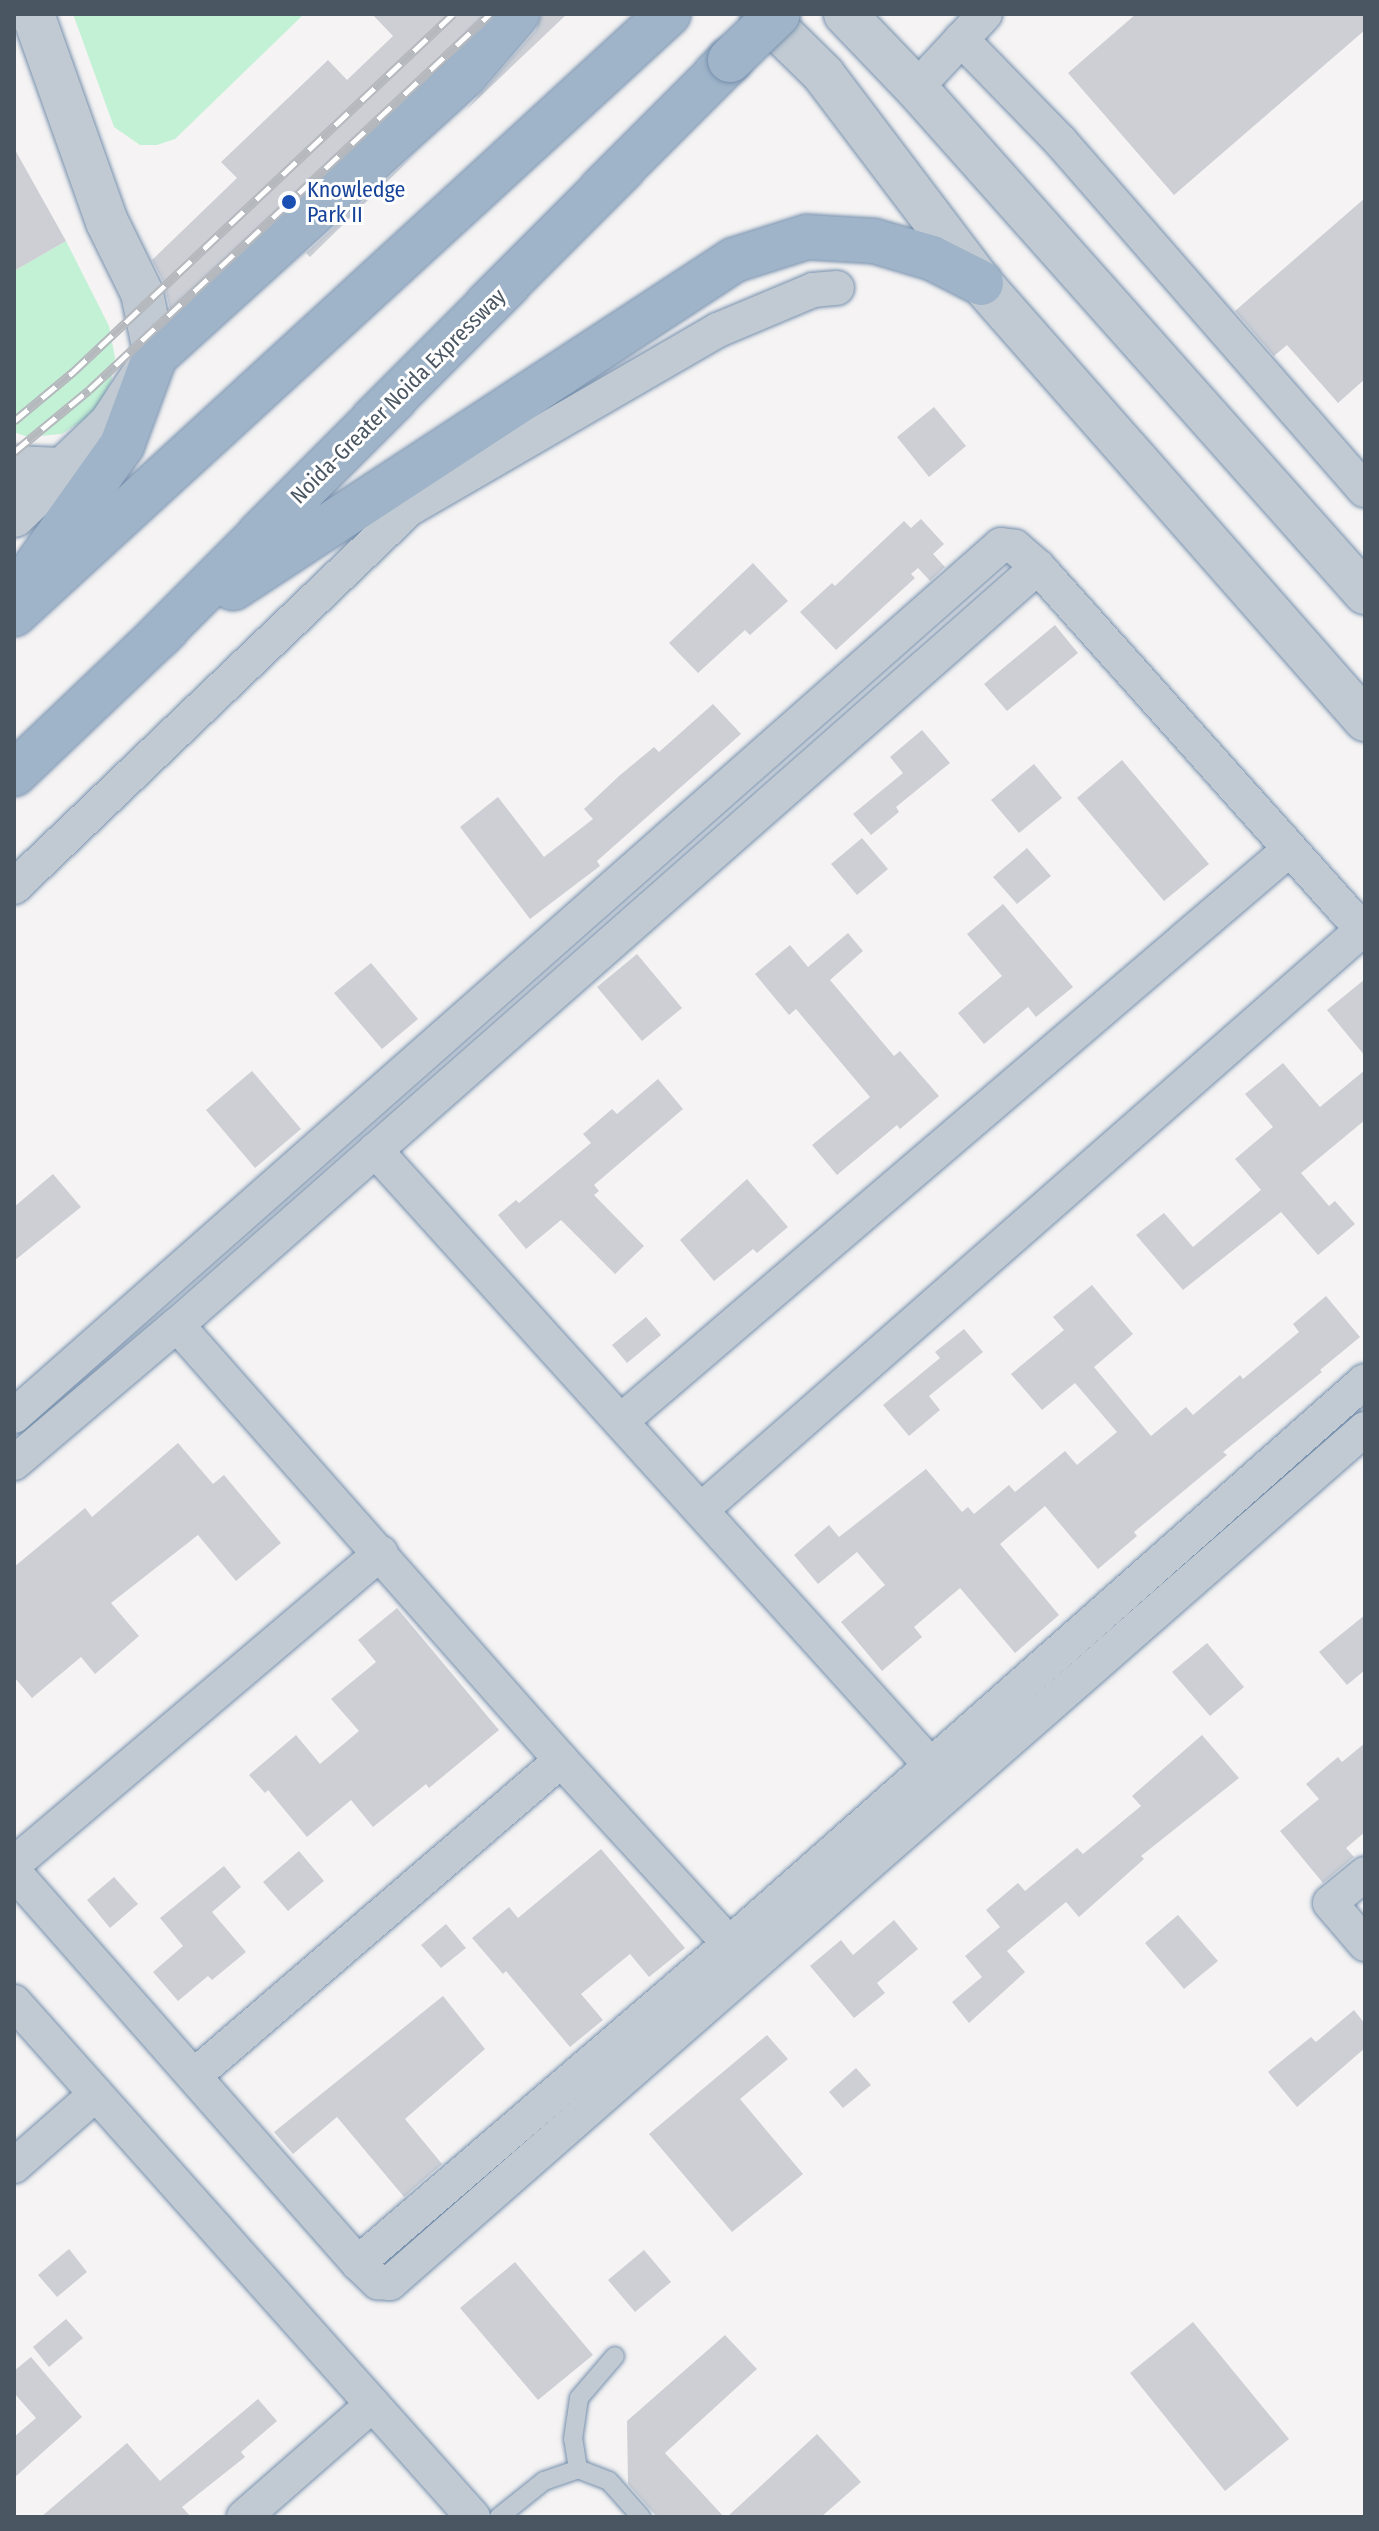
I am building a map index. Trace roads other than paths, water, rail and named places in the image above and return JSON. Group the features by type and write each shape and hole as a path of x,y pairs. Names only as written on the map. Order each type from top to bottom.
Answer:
{"highway":[{"path":"14,597 122,445 155,356 464,76 517,14"},
{"path":"14,614 668,14"},
{"name":"Noida-Greater Noida Expressway","path":"14,774 158,637 778,14"},
{"path":"158,637 734,260 807,237 874,241 932,258 981,283"}],"street":[{"path":"14,516 110,424 155,356 142,293 107,222 33,14"},
{"path":"762,14 823,74 981,283 1365,720"},
{"path":"845,14 916,88 1365,593"},
{"path":"916,88 985,14"},
{"path":"961,39 1061,142 1365,490"},
{"path":"14,887 409,509 718,330 813,290 837,288"},
{"path":"14,467 62,469"},
{"path":"14,1416 994,548 1001,545 1015,547 1038,567 1364,931 701,1510"},
{"path":"14,1463 177,1325 1038,567"},
{"path":"621,1421 1290,849"},
{"path":"375,1150 954,1791"},
{"path":"177,1325 561,1760 741,1956"},
{"path":"741,1956 931,1765 1365,1381"},
{"path":"14,1872 358,2263 741,1956 954,1791 1364,1430 1337,1405"},
{"path":"14,1864 381,1553"},
{"path":"194,2076 561,1760"},
{"path":"1365,1874 1330,1903 1365,1944"},
{"path":"14,2002 473,2517"},
{"path":"14,2166 96,2094"},
{"path":"244,2517 373,2404"}],"lane":[{"path":"578,2469 573,2439 579,2398 615,2356"},
{"path":"499,2517 544,2481 578,2469 609,2481 641,2517"}],"railway":[{"path":"14,421 73,372 453,14"},
{"path":"14,452 89,390 490,14"}],"place":[{"name":"Knowledge Park II","path":"289,202"}]}
